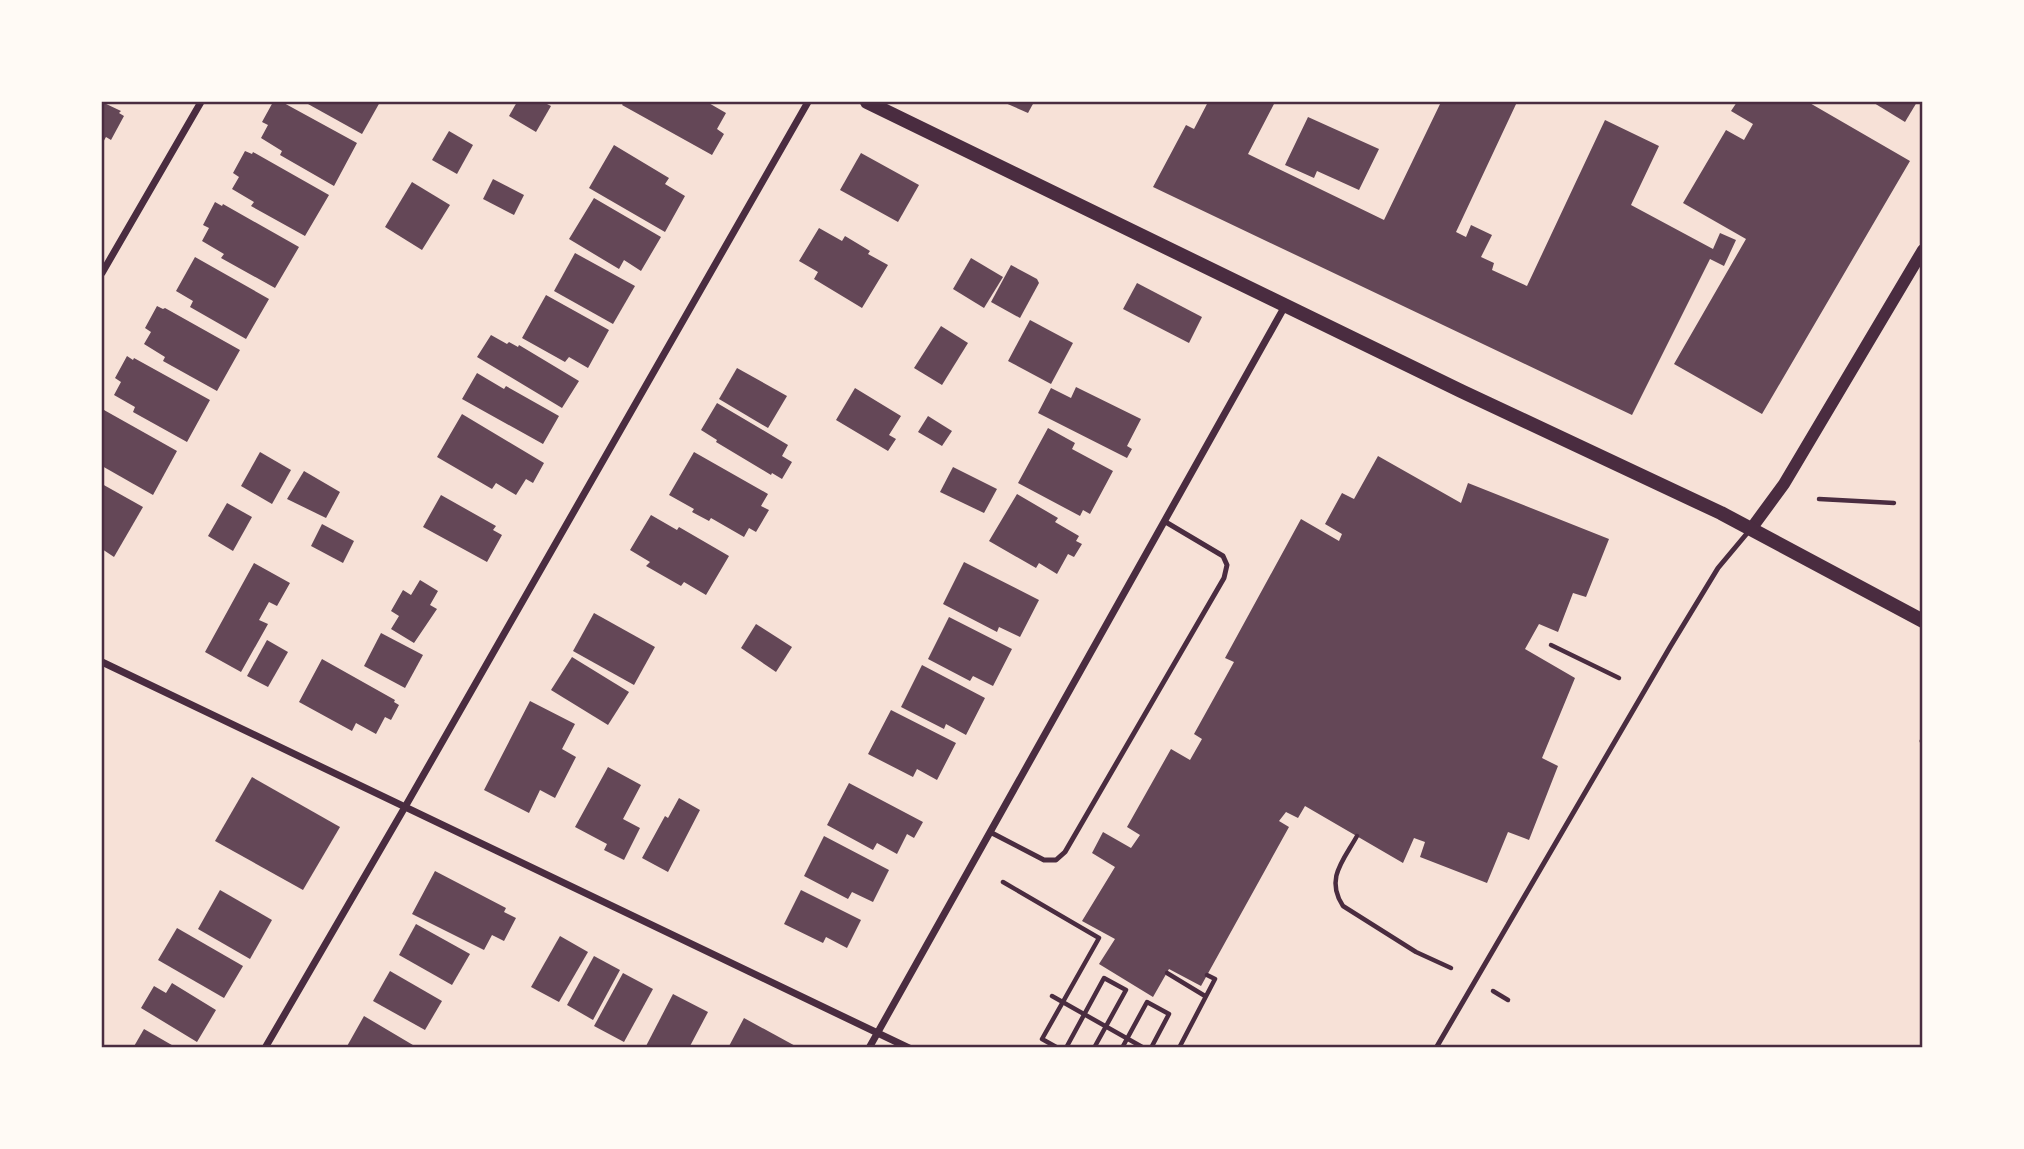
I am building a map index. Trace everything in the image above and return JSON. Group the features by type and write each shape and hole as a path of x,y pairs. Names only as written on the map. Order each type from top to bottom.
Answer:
{"main road":[{"path":"867,102 1751,529 1923,621"}],"street":[{"path":"102,273 201,102"},
{"path":"265,1048 808,102"},
{"path":"1751,529 1784,484 1923,250"},
{"path":"869,1048 1285,306"},
{"path":"102,662 909,1048"}],"lane":[{"path":"990,832 1044,860 1056,860 1065,852 1224,578 1227,565 1223,556 1164,521"},
{"path":"1436,1048 1670,647 1718,568 1751,529"}],"path":[{"path":"1819,499 1894,503"},
{"path":"1551,645 1619,678"},
{"path":"1357,836 1336,873 1336,896 1343,906 1416,952 1451,968"},
{"path":"1003,882 1099,938 1042,1039 1058,1048"},
{"path":"1167,973 1205,996"},
{"path":"1179,1048 1215,979 1207,975"},
{"path":"1066,1048 1104,978 1126,990 1094,1048"},
{"path":"1493,992 1508,1000"},
{"path":"1052,996 1144,1048"},
{"path":"1122,1048 1147,1002 1169,1014 1151,1048"}],"building":[{"path":"102,102 121,111 119,113 124,116 111,140 106,137 102,144"},
{"path":"273,102 282,102 357,143 334,186 280,155 282,151 261,138 268,125 262,122"},
{"path":"380,102 362,134 308,104"},
{"path":"517,102 543,102 551,106 536,132 509,116"},
{"path":"624,102 707,102 726,113 717,129 724,134 712,155 622,105"},
{"path":"1003,102 1034,102 1028,113"},
{"path":"1208,102 1275,102 1248,154 1384,220 1441,102 1517,102 1456,232 1466,237 1471,225 1492,235 1481,257 1494,263 1492,270 1527,286 1605,120 1659,146 1631,205 1713,249 1720,233 1736,240 1724,266 1710,259 1632,415 1153,187 1186,125 1194,129"},
{"path":"1737,102 1808,102 1910,161 1762,414 1674,364 1746,239 1683,203 1726,130 1744,140 1753,124 1731,111"},
{"path":"1875,102 1917,102 1905,122"},
{"path":"1308,117 1379,149 1359,190 1317,171 1314,178 1285,165"},
{"path":"449,131 473,145 457,174 432,160"},
{"path":"614,145 669,178 665,184 685,196 665,232 589,188"},
{"path":"245,151 252,154 253,152 329,195 305,236 251,206 254,202 232,189 239,177 233,173"},
{"path":"861,153 919,185 898,222 840,190"},
{"path":"493,179 524,195 514,215 483,199"},
{"path":"412,182 450,205 422,250 385,227"},
{"path":"594,198 661,237 641,271 624,260 619,269 569,239"},
{"path":"215,202 299,247 275,288 221,258 224,254 202,241 209,228 203,225"},
{"path":"819,228 842,241 845,236 888,265 862,308 814,279 818,272 799,261"},
{"path":"575,253 635,286 613,324 554,291"},
{"path":"195,257 269,299 246,339 190,307 193,301 176,291"},
{"path":"971,258 1003,277 984,308 953,289"},
{"path":"1011,265 1037,279 1039,283 1020,318 991,302"},
{"path":"1137,283 1202,317 1189,343 1123,309"},
{"path":"546,295 609,330 588,368 569,357 565,362 522,338"},
{"path":"157,306 240,350 217,391 163,361 165,357 144,344 151,332 145,328"},
{"path":"1030,320 1073,343 1051,384 1008,361"},
{"path":"941,326 968,343 942,385 914,368"},
{"path":"491,335 507,344 509,342 518,347 519,345 579,381 562,408 477,357"},
{"path":"127,356 210,400 187,442 133,412 135,407 114,395 121,382 115,378"},
{"path":"737,368 787,396 768,428 719,399"},
{"path":"477,373 559,416 543,444 462,399"},
{"path":"1076,387 1141,419 1127,446 1132,449 1127,458 1038,413 1051,388 1071,398"},
{"path":"855,388 901,416 889,435 896,439 888,451 836,420"},
{"path":"717,403 788,445 782,456 792,462 782,479 716,442 717,440 701,430"},
{"path":"104,410 177,451 153,495 102,466"},
{"path":"462,414 544,463 533,483 526,479 516,495 496,483 492,489 437,457"},
{"path":"928,416 952,431 942,446 918,432"},
{"path":"1048,428 1075,443 1072,449 1113,471 1090,514 1083,510 1080,516 1018,483"},
{"path":"260,452 291,470 272,504 241,486"},
{"path":"694,452 768,494 761,506 769,510 756,532 749,528 744,537 711,518 709,521 692,512 694,509 669,495"},
{"path":"1378,456 1461,503 1468,483 1609,539 1586,597 1573,593 1558,632 1539,624 1525,649 1575,678 1542,758 1558,766 1529,840 1508,832 1487,883 1420,857 1425,842 1414,838 1403,863 1305,806 1298,818 1286,812 1279,821 1289,827 1201,986 1169,969 1153,997 1099,964 1115,939 1082,921 1115,867 1092,853 1103,832 1131,848 1140,835 1127,827 1171,749 1190,760 1202,739 1194,734 1234,662 1225,658 1301,519 1339,541 1342,534 1325,524 1342,493 1354,499"},
{"path":"953,467 997,489 984,513 940,492"},
{"path":"304,471 340,492 326,518 287,499"},
{"path":"102,484 143,507 114,557 102,549"},
{"path":"1017,494 1058,518 1055,522 1079,536 1076,541 1082,544 1074,557 1068,554 1057,574 1039,563 1036,568 989,541"},
{"path":"441,495 496,526 493,530 502,535 487,562 423,527"},
{"path":"227,503 252,517 233,551 208,536"},
{"path":"651,515 677,530 679,527 729,556 706,595 684,582 681,586 646,566 650,562 630,550"},
{"path":"322,524 354,541 343,563 311,546"},
{"path":"964,562 1039,600 1020,637 999,627 997,632 943,604"},
{"path":"254,563 290,583 277,606 269,602 259,620 268,624 241,672 205,652"},
{"path":"420,580 438,591 430,605 437,609 414,643 391,629 399,616 391,611 403,590 411,595"},
{"path":"594,613 655,647 634,685 573,651"},
{"path":"949,617 1012,649 993,686 973,676 970,681 928,659"},
{"path":"756,624 792,647 776,672 741,648"},
{"path":"381,633 423,655 405,688 364,666"},
{"path":"267,640 288,652 268,687 247,676"},
{"path":"572,657 629,692 608,725 551,690"},
{"path":"322,659 395,700 399,705 391,720 385,717 376,734 356,723 352,731 299,702"},
{"path":"922,665 985,698 966,735 946,724 944,729 901,707"},
{"path":"530,701 575,724 562,749 576,757 555,798 540,790 529,813 484,790"},
{"path":"891,710 956,743 937,780 917,769 913,777 868,754"},
{"path":"608,767 641,785 623,819 640,828 624,860 604,850 607,844 575,827"},
{"path":"252,777 340,827 303,890 215,841"},
{"path":"849,783 923,822 914,838 907,834 897,854 877,843 873,850 827,825"},
{"path":"679,798 700,810 668,872 642,858 665,816 668,818"},
{"path":"824,836 889,870 873,902 852,892 848,899 804,876"},
{"path":"435,871 506,908 504,912 516,918 504,941 492,935 484,950 412,914"},
{"path":"220,890 272,920 250,959 198,929"},
{"path":"801,890 861,920 847,948 826,937 823,943 784,924"},
{"path":"416,924 470,954 452,985 399,955"},
{"path":"177,928 243,966 224,998 158,960"},
{"path":"560,936 588,952 559,1002 531,987"},
{"path":"594,956 620,970 593,1020 567,1005"},
{"path":"390,971 442,1001 425,1030 373,1001"},
{"path":"623,973 653,989 624,1042 594,1026"},
{"path":"172,983 216,1010 197,1042 141,1008 154,986 166,993"},
{"path":"673,994 708,1012 689,1048 645,1048"},
{"path":"364,1016 418,1048 346,1048"},
{"path":"744,1018 799,1048 728,1048"},
{"path":"144,1029 177,1048 133,1048"}]}
